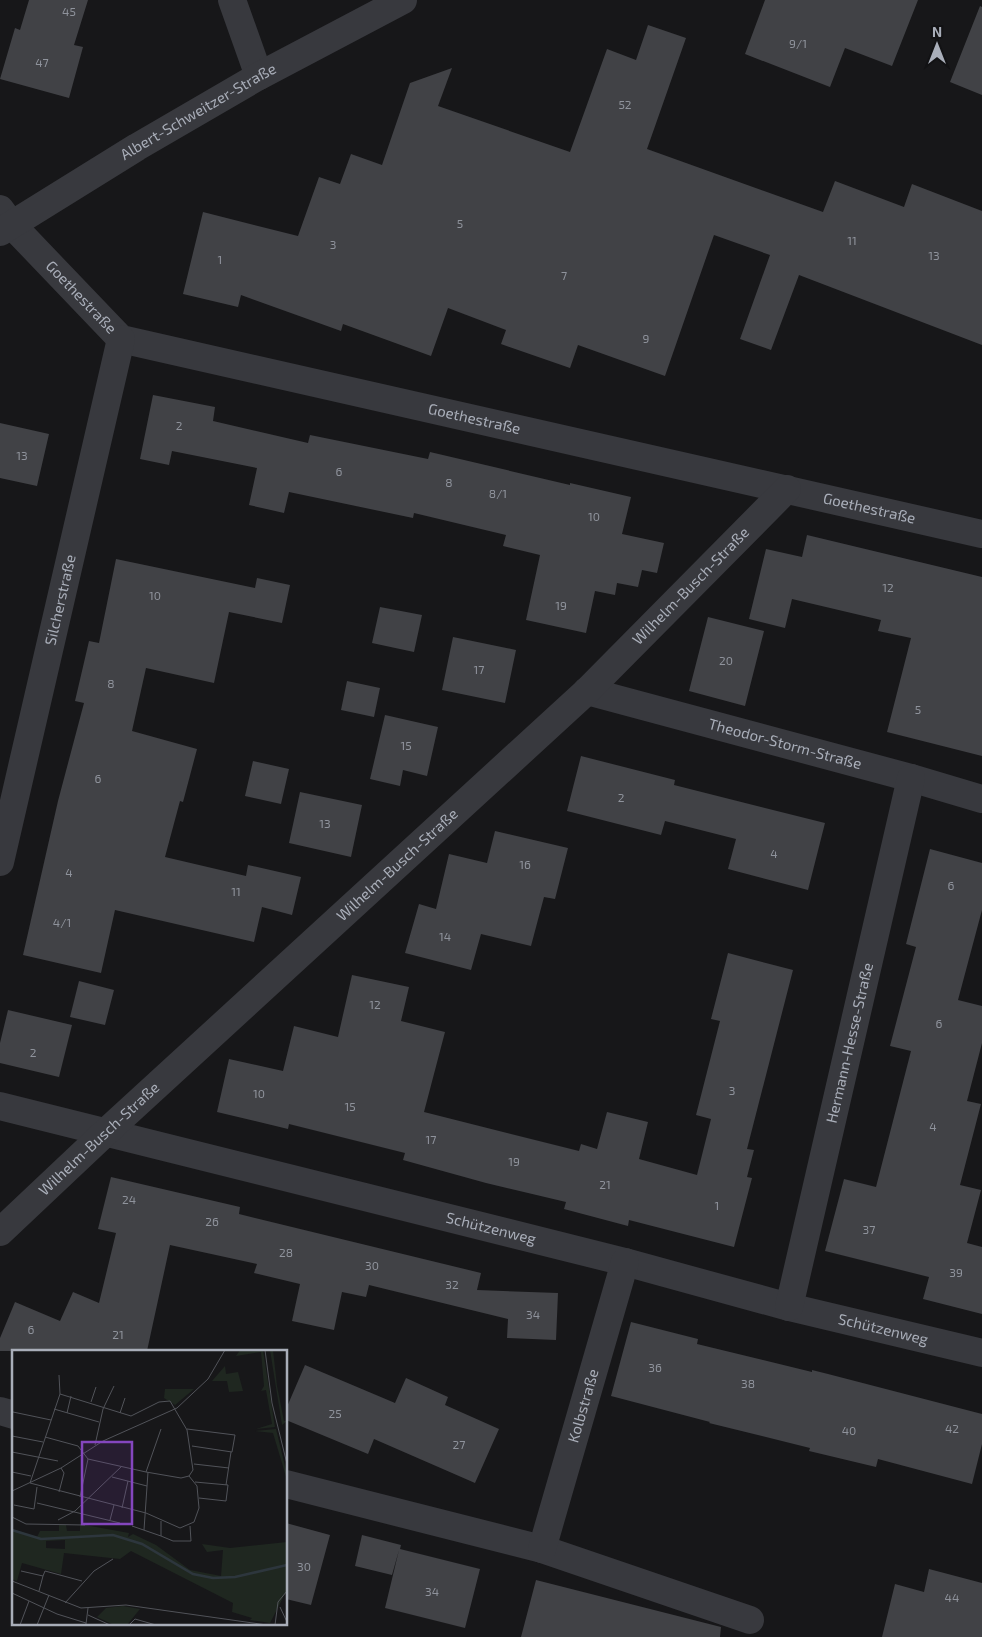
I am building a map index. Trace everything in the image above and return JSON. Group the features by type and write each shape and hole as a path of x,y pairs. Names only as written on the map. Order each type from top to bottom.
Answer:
{"street":[{"path":"232,0 259,76"},
{"name":"Albert-Schweitzer-Straße","path":"4,222 259,76 403,0"},
{"name":"Goethestraße","path":"4,222 121,339 982,534"},
{"name":"Silcherstraße","path":"0,862 121,339"},
{"name":"Wilhelm-Busch-Straße","path":"0,1232 106,1132 587,691 787,489"},
{"name":"Theodor-Storm-Straße","path":"587,691 911,778 982,799"},
{"name":"Hermann-Hesse-Straße","path":"789,1307 911,778"},
{"name":"Schützenweg","path":"0,1106 625,1262 789,1307 982,1353"},
{"name":"Kolbstraße","path":"542,1549 625,1262"},
{"path":"288,1485 542,1549 750,1620"}],"building":[{"path":"29,0 88,0 74,45 83,47 69,98 0,79 15,28 20,30"},
{"path":"765,0 918,0 892,66 845,48 830,87 745,54"},
{"path":"980,6 982,7 982,95 950,82"},
{"path":"648,25 686,38 647,149 823,212 835,181 904,207 912,184 982,211 982,345 799,275 771,350 740,339 770,255 714,235 665,376 578,345 570,368 501,344 506,330 448,308 431,356 343,324 341,331 241,295 238,307 183,294 203,212 298,236 319,177 340,184 351,154 382,165 410,83 452,68 438,106 570,152 607,49 636,60"},
{"path":"153,395 215,407 213,421 308,443 310,435 428,459 430,452 570,485 570,483 631,497 622,534 664,543 657,573 642,570 638,587 617,583 615,595 595,591 586,633 526,620 540,555 503,546 506,535 414,513 413,518 289,492 284,513 249,505 257,468 172,451 169,465 140,459"},
{"path":"0,423 49,434 37,486 0,478"},
{"path":"807,535 982,577 982,756 887,732 911,638 878,631 881,620 792,599 785,628 749,619 766,549 802,557"},
{"path":"116,559 255,588 257,578 290,585 282,623 229,612 214,683 146,668 132,731 197,749 183,802 180,801 165,857 246,876 248,865 301,877 292,915 262,907 254,942 115,910 101,973 23,955 58,801 84,703 75,701 89,641 99,643"},
{"path":"380,607 422,615 414,652 372,643"},
{"path":"708,617 764,631 745,706 689,691"},
{"path":"453,637 516,650 505,703 442,690"},
{"path":"347,681 380,688 374,717 341,710"},
{"path":"385,715 438,727 427,776 403,770 400,786 370,779"},
{"path":"581,756 675,780 674,785 825,823 808,890 728,869 736,839 665,821 661,835 567,811"},
{"path":"253,761 289,769 281,804 245,796"},
{"path":"300,792 362,805 351,857 289,843"},
{"path":"495,831 568,848 555,899 544,897 531,946 481,934 471,970 405,953 419,904 436,909 449,854 487,863"},
{"path":"930,849 982,863 982,910 958,1000 982,1006 982,1043 967,1101 981,1104 960,1185 981,1190 967,1243 982,1247 982,1314 923,1299 929,1277 825,1251 844,1179 876,1187 911,1051 890,1046 916,947 906,944"},
{"path":"728,953 793,970 747,1149 754,1150 747,1177 752,1178 734,1247 629,1220 628,1226 564,1209 566,1202 486,1183 403,1160 405,1153 289,1124 288,1129 217,1112 229,1059 283,1071 294,1026 338,1037 352,975 409,987 401,1021 445,1032 424,1112 579,1151 581,1144 597,1149 607,1112 648,1122 639,1159 697,1175 711,1119 696,1115 720,1021 711,1019"},
{"path":"79,981 114,990 105,1025 70,1017"},
{"path":"8,1010 72,1025 59,1077 0,1063 0,1043"},
{"path":"111,1177 240,1207 239,1214 481,1273 477,1290 558,1293 556,1340 507,1338 508,1319 369,1285 366,1297 342,1292 334,1330 292,1321 300,1284 254,1273 257,1264 170,1245 147,1350 0,1351 0,1338 15,1302 60,1321 73,1292 99,1303 116,1233 98,1229"},
{"path":"631,1322 698,1339 697,1344 812,1372 812,1370 982,1414 982,1444 972,1484 878,1459 876,1467 809,1451 810,1448 611,1396"},
{"path":"305,1365 395,1403 406,1378 448,1397 445,1405 499,1429 475,1483 374,1439 368,1454 288,1421 288,1404"},
{"path":"288,1524 330,1535 311,1605 288,1599"},
{"path":"362,1535 401,1545 400,1549 480,1569 465,1628 385,1608 399,1550 392,1575 355,1566"},
{"path":"929,1569 982,1583 982,1637 882,1637 895,1584 924,1592"},
{"path":"536,1580 721,1627 720,1637 521,1637"}]}
